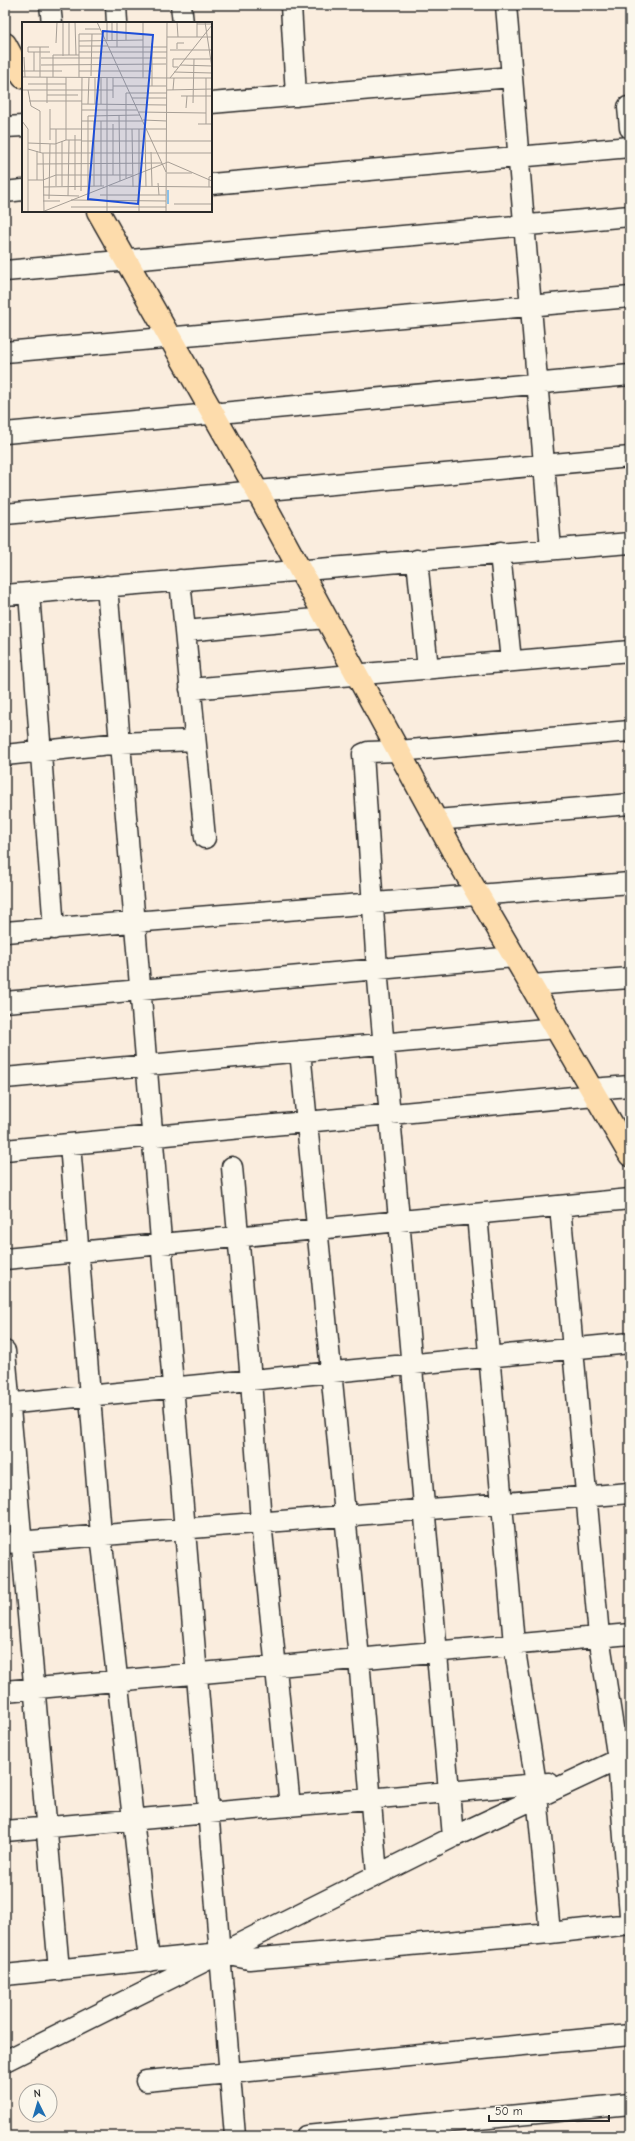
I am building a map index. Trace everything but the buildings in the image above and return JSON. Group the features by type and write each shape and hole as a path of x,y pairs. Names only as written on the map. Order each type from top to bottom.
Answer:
{"main road":[{"path":"5,45 22,74"},
{"path":"99,212 257,491 436,820 630,1155"}],"street":[{"path":"50,5 52,22"},
{"path":"116,5 117,22"},
{"path":"181,5 183,22"},
{"path":"291,5 296,96"},
{"path":"506,5 551,549"},
{"path":"212,103 511,77"},
{"path":"628,107 630,128"},
{"path":"5,128 22,126"},
{"path":"212,184 630,147"},
{"path":"5,192 22,190"},
{"path":"5,271 630,216"},
{"path":"5,352 630,296"},
{"path":"5,433 119,424 630,375"},
{"path":"5,514 630,457"},
{"path":"5,595 630,542"},
{"path":"500,553 511,661"},
{"path":"417,560 428,669"},
{"path":"180,580 205,838"},
{"path":"107,586 210,1813 235,2136"},
{"path":"29,593 54,929"},
{"path":"185,631 326,618"},
{"path":"190,689 630,651"},
{"path":"453,1837 438,1651 383,1044 362,754 368,752 398,751 630,731"},
{"path":"5,755 120,743 195,740"},
{"path":"436,820 630,804"},
{"path":"5,932 630,883"},
{"path":"5,1002 514,957"},
{"path":"531,985 630,978"},
{"path":"5,1078 556,1028"},
{"path":"300,1051 359,1659 377,1875"},
{"path":"5,1150 389,1114 593,1092 630,1086"},
{"path":"70,1144 101,1535 149,1961"},
{"path":"232,1168 251,1380 261,1522 277,1666 290,1806"},
{"path":"5,1259 630,1199"},
{"path":"560,1206 599,1636 624,1757 630,1914"},
{"path":"478,1214 514,1644 537,1790 550,1933"},
{"path":"7,1404 630,1343"},
{"path":"5,1351 13,1542 34,1689 59,1970"},
{"path":"13,1542 630,1493"},
{"path":"5,1691 630,1634"},
{"path":"5,1831 450,1792 537,1790 571,1782 624,1757"},
{"path":"5,2062 453,1837 537,1790"},
{"path":"5,1975 221,1954 249,1959 550,1933 630,1924"},
{"path":"146,2081 630,2035"},
{"path":"306,2136 630,2104"}]}
